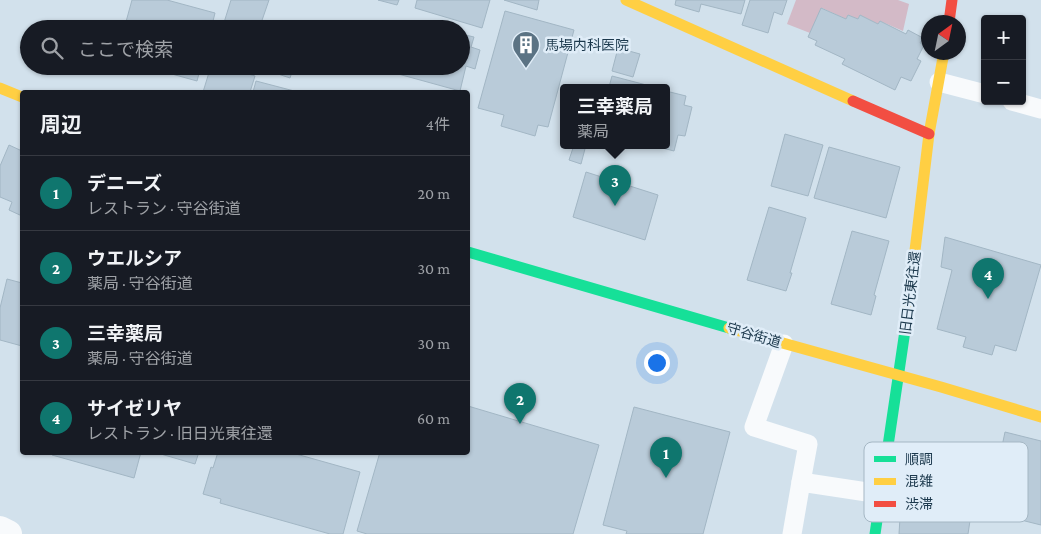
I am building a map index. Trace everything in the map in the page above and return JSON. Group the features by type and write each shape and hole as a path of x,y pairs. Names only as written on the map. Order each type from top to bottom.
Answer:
{"street":[{"path":"626,0 929,134"},
{"path":"949,15 952,0"},
{"name":"旧日光東往還","path":"888,442 910,299 929,134 943,60"},
{"path":"0,88 20,96"},
{"name":"守谷街道","path":"470,253 1041,417"},
{"path":"0,530 8,534"}],"lane":[{"path":"939,82 981,93"},
{"path":"1026,105 1041,109"},
{"path":"784,344 754,427 808,444 792,534"},
{"path":"801,482 864,492"}],"shaded area":[{"path":"796,0 898,0 909,4 903,31 880,21 878,24 860,15 858,19 848,15 846,19 822,8 810,33 787,24"}],"building":[{"path":"132,0 167,0 215,13 213,20 126,20"},
{"path":"231,0 269,0 262,20 225,20"},
{"path":"378,0 399,0 397,5"},
{"path":"417,0 490,0 482,28 470,24 470,20 455,20 415,8"},
{"path":"504,0 539,0 537,10"},
{"path":"676,0 745,0 741,14 701,4 699,12 675,5"},
{"path":"750,0 787,0 782,15 774,12 768,33 742,25"},
{"path":"821,8 846,19 848,15 858,19 860,15 878,24 880,21 906,34 908,30 921,37 921,51 917,59 921,61 911,81 901,77 895,90 842,64 845,59 815,45 817,41 808,37"},
{"name":"馬場内科医院","path":"505,11 574,30 548,127 538,125 535,136 501,126 504,115 478,108"},
{"path":"470,36 474,37 471,47 480,50 475,69 470,67"},
{"path":"618,48 640,54 633,77 612,71"},
{"path":"175,75 199,75 197,81"},
{"path":"208,75 255,76 251,90 204,90"},
{"path":"402,75 464,75 460,90"},
{"path":"612,76 643,84 610,84"},
{"path":"256,81 290,90 254,90"},
{"path":"670,92 686,96 684,105 692,107 685,136 678,135 674,151 666,149 670,149"},
{"path":"785,134 823,145 808,196 771,186"},
{"path":"9,145 20,150 20,215 9,210 12,202 0,197 0,166"},
{"path":"829,147 900,167 886,218 814,198"},
{"path":"573,149 585,149 581,164 569,160"},
{"path":"586,172 658,195 645,240 573,217"},
{"path":"769,207 806,218 786,291 747,280"},
{"path":"852,231 889,241 874,295 876,296 871,315 831,304"},
{"path":"945,237 1041,265 1016,351 995,345 992,355 963,347 966,337 937,329 952,270 941,267"},
{"path":"7,279 20,282 20,345 0,340 0,308"},
{"path":"470,407 599,445 573,534 367,534 357,531 379,455 470,455"},
{"path":"634,407 730,432 703,534 626,534 627,531 603,525"},
{"path":"1005,432 1041,441 1041,525 1028,522 1028,442 1003,442"},
{"path":"52,455 140,455 134,478"},
{"path":"164,455 198,455 195,464"},
{"path":"217,455 300,455 360,472 343,534 330,534 220,503 221,499 203,494 211,467 213,468"},
{"path":"900,522 970,522 968,534 899,534"}],"traffic: fast":[{"path":"470,253 729,328"},
{"path":"889,442 907,317"},
{"path":"875,534 877,522"}],"traffic: slow":[{"path":"626,0 853,101"},
{"path":"907,317 929,134 943,60"},
{"path":"0,88 20,96"},
{"path":"729,328 1041,417"}],"traffic: jam":[{"path":"950,15 952,0"},
{"path":"853,101 929,134"}],"place":[{"name":"馬場内科医院","path":"526,69"},
{"name":"三幸薬局","path":"615,206"},
{"name":"サイゼリヤ","path":"988,299"},
{"name":"ウエルシア","path":"520,424"},
{"name":"デニーズ","path":"666,478"}]}
